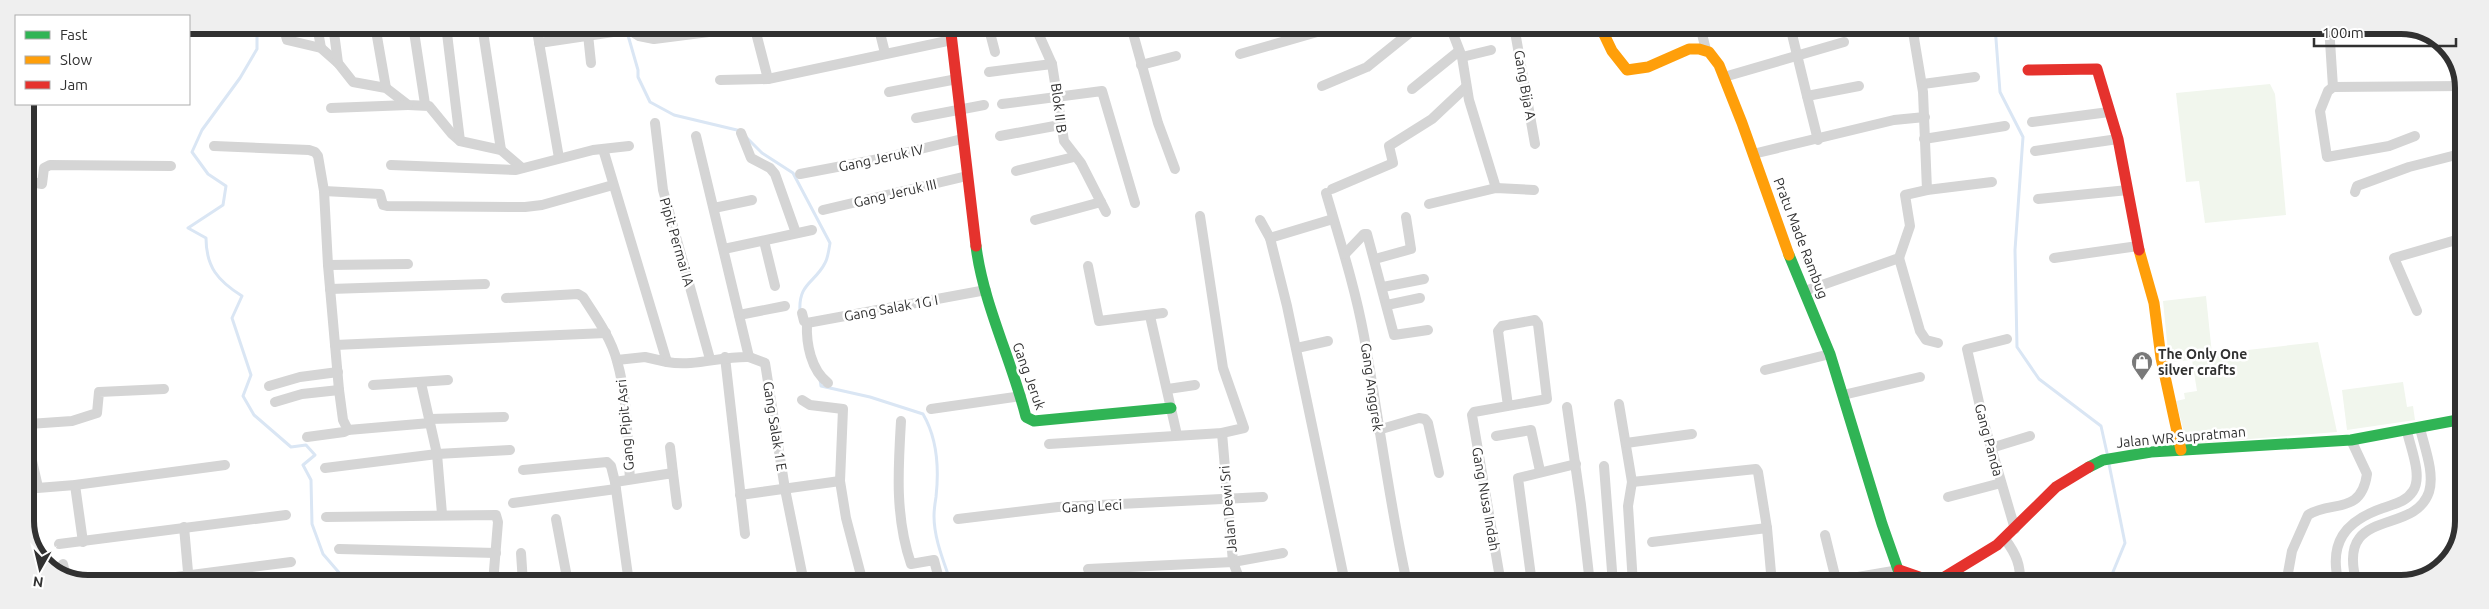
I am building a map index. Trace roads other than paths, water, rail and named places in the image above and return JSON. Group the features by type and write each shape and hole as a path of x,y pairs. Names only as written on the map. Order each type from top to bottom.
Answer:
{"main road":[{"name":"Gang Jeruk","path":"953,34 962,140 977,251 1003,348 1021,396 1026,417 1030,421 1171,408"},
{"path":"1604,34 1612,51 1627,70 1646,67 1691,49 1706,50"},
{"name":"Pratu Made Rambug","path":"1706,50 1715,58 1724,77 1780,232 1830,354 1844,394 1882,524 1900,575"},
{"path":"2028,70 2097,69 2118,139 2138,246 2154,303 2161,358 2181,450"},
{"name":"Jalan WR Supratman","path":"1947,575 2005,539 2056,487 2103,460 2137,454 2181,450 2352,440 2455,421"},
{"path":"1899,570 1913,575"}],"street":[{"path":"285,34 287,40 321,48 338,63 353,82 386,88 408,105"},
{"path":"319,34 321,48"},
{"path":"334,34 338,63"},
{"path":"377,34 386,88"},
{"path":"414,34 425,104"},
{"path":"447,34 460,140"},
{"path":"483,34 500,150"},
{"path":"538,34 559,158"},
{"path":"539,43 573,34"},
{"path":"588,34 591,63"},
{"path":"640,34 654,39 694,34"},
{"path":"760,34 768,79"},
{"path":"880,34 885,53"},
{"path":"720,80 768,79 818,70 885,53 941,34"},
{"path":"990,34 995,52"},
{"name":"Blok II B","path":"1039,34 1052,64 1064,141 1074,157 1081,163 1106,212"},
{"path":"1133,34 1158,123 1175,169"},
{"path":"1240,54 1310,34"},
{"path":"1322,86 1367,68 1408,34"},
{"path":"1453,34 1461,54 1466,87 1496,188"},
{"name":"Gang Bija A","path":"1515,34 1535,144"},
{"path":"1702,34 1706,50"},
{"path":"1792,34 1818,140"},
{"path":"1914,34 1923,84 1926,190"},
{"path":"2330,34 2333,86"},
{"path":"1724,77 1844,42"},
{"path":"1412,89 1461,54 1491,50"},
{"path":"1141,65 1176,56"},
{"path":"989,72 1052,64"},
{"path":"1923,84 1975,77"},
{"path":"889,92 957,79"},
{"path":"1807,96 1859,86"},
{"path":"2415,136 2389,146 2327,157 2320,111 2328,91 2333,86 2455,86"},
{"name":"Gang Anggrek","path":"1405,575 1378,430 1364,336 1345,254 1333,219 1329,191 1393,163 1389,149 1391,144 1432,119 1466,87"},
{"path":"1002,104 1057,95 1103,92 1135,202"},
{"path":"331,108 425,104 429,106 452,134 460,140 500,150 522,168"},
{"path":"916,118 984,106"},
{"path":"2032,122 2110,112"},
{"path":"1753,154 1818,140 1894,120 1925,117"},
{"name":"Pipit Permai IA","path":"655,123 663,190 710,359"},
{"path":"1000,136 1060,125"},
{"path":"1924,139 2005,126"},
{"path":"741,133 751,158 770,168 775,174 796,233"},
{"path":"617,360 645,357 685,364 710,359 749,357 696,136"},
{"path":"2035,151 2118,139"},
{"name":"Gang Jeruk IV","path":"800,174 879,159 962,140"},
{"path":"214,146 316,152 318,156 324,191 328,265 339,390 343,420 348,430"},
{"path":"391,165 511,170 603,149 629,146"},
{"path":"603,149 667,362"},
{"path":"2355,192 2357,186 2409,168 2455,155"},
{"path":"1016,171 1074,157"},
{"path":"34,183 42,184 44,168 50,165 171,166"},
{"name":"Gang Jeruk III","path":"823,210 967,176"},
{"path":"1938,343 1926,340 1920,331 1899,258 1910,226 1905,195 1926,190 1992,182"},
{"path":"324,191 380,194 383,204 387,206 525,207 542,205 613,185"},
{"path":"1429,204 1496,188 1534,190"},
{"path":"2038,199 2128,190"},
{"path":"714,208 752,200"},
{"path":"1036,220 1101,202"},
{"path":"1049,444 1222,433 1240,430 1244,425 1232,398 1223,368 1200,216"},
{"path":"1375,259 1411,249 1406,217"},
{"path":"1270,238 1333,219"},
{"path":"1260,220 1270,238 1297,348 1343,575"},
{"path":"724,249 812,230"},
{"path":"1345,254 1366,234 1375,259 1394,335 1428,330"},
{"path":"764,241 775,286"},
{"path":"2417,311 2394,258 2455,241"},
{"path":"2054,258 2138,246"},
{"path":"1805,290 1899,258"},
{"path":"328,265 408,264"},
{"path":"1088,266 1099,321 1163,313"},
{"path":"1383,288 1424,279"},
{"path":"330,289 485,284"},
{"name":"Gang Salak 1G I","path":"807,323 986,290"},
{"name":"Gang Pipit Asri","path":"506,298 578,294 583,297 606,333 617,360 624,394 630,479"},
{"path":"1387,305 1420,298"},
{"path":"739,315 785,306"},
{"path":"802,313 804,321 807,323 811,354 820,376 828,383"},
{"path":"1150,316 1177,435"},
{"path":"1535,320 1538,324 1547,399 1508,406 1498,331 1502,326 1535,320"},
{"path":"335,346 606,333"},
{"name":"Gang Panda","path":"2007,339 1966,349 2015,529"},
{"path":"1297,348 1328,342"},
{"path":"1765,370 1830,354"},
{"name":"Gang Salak 1 E","path":"749,357 764,363 785,489 802,575"},
{"path":"725,358 735,430 745,534"},
{"path":"269,386 300,377 338,372"},
{"path":"1844,394 1920,377"},
{"path":"374,385 448,380"},
{"path":"421,383 437,454 442,514"},
{"path":"1168,389 1195,385"},
{"path":"34,424 72,421 97,413 100,392 164,389"},
{"path":"275,402 302,394 339,390"},
{"path":"930,409 996,398 1021,396"},
{"path":"802,400 810,405 842,409 840,481 846,518 861,575"},
{"path":"1619,404 1632,482 1628,506 1632,575"},
{"name":"Gang Nusa Indah","path":"1500,575 1473,414 1508,406"},
{"path":"1567,407 1576,464 1589,575"},
{"path":"307,437 348,430 430,421 504,417"},
{"path":"1378,430 1419,418 1425,419 1428,423 1439,473"},
{"path":"901,421 898,474 902,534 911,564 934,560 938,575"},
{"path":"2355,575 2353,555 2358,539 2372,527 2406,515 2423,505 2430,490 2430,471 2420,428"},
{"path":"1496,436 1531,430 1540,471"},
{"path":"2337,575 2336,554 2340,540 2351,523 2366,514 2404,500 2414,490 2417,475 2407,431"},
{"name":"Jalan Dewi Sri","path":"1222,433 1226,500 1233,562 1238,575"},
{"path":"1626,443 1692,434"},
{"path":"1992,448 2030,436"},
{"path":"2288,575 2292,552 2308,515 2347,503 2362,493 2367,474 2352,440"},
{"path":"670,447 677,505"},
{"path":"325,468 437,454 510,450"},
{"path":"523,470 607,462 611,466 616,485 628,575"},
{"path":"1531,575 1517,479 1522,475 1576,464"},
{"path":"34,488 75,485 225,465"},
{"path":"1604,466 1612,575"},
{"path":"34,469 38,487"},
{"path":"1632,482 1756,469 1767,528 1771,575"},
{"path":"513,503 616,485 630,479 673,472"},
{"path":"740,495 840,481"},
{"path":"1948,497 2001,483"},
{"path":"75,485 83,542"},
{"name":"Gang Leci","path":"958,519 1058,507 1263,498"},
{"path":"326,517 442,514 496,515 498,518 494,575"},
{"path":"59,544 286,515"},
{"path":"556,519 566,575"},
{"path":"184,528 189,575"},
{"path":"1652,542 1767,528"},
{"path":"1825,535 1835,575"},
{"path":"2005,539 2016,552 2020,575"},
{"path":"339,549 496,553"},
{"path":"1088,569 1233,562 1283,552"},
{"path":"521,553 522,575"},
{"path":"213,575 291,562"},
{"path":"1868,575 1899,570"}],"waterway":[{"path":"257,34 257,49 240,78 202,130 192,152 208,174 226,186 223,205 188,228 206,238 208,257 215,272 226,285 242,296 232,318 251,375 243,396 254,415 291,447 306,445 315,455 303,465 311,480 312,524 323,554 341,575"},
{"path":"628,34 638,70 638,77 650,102 674,115 741,131"},
{"path":"1996,34 2000,92 2023,137 2015,250 2017,347 2039,379 2101,426 2107,453"},
{"path":"747,138 762,153 793,173 830,243 825,263 804,289 800,302 800,312"},
{"path":"820,379 821,386 870,397 923,414 928,423 936,454 937,487 934,525 948,575"},
{"path":"2109,464 2125,543 2112,575"}],"place":[{"name":"The Only One silver crafts","path":"2142,381"}]}
